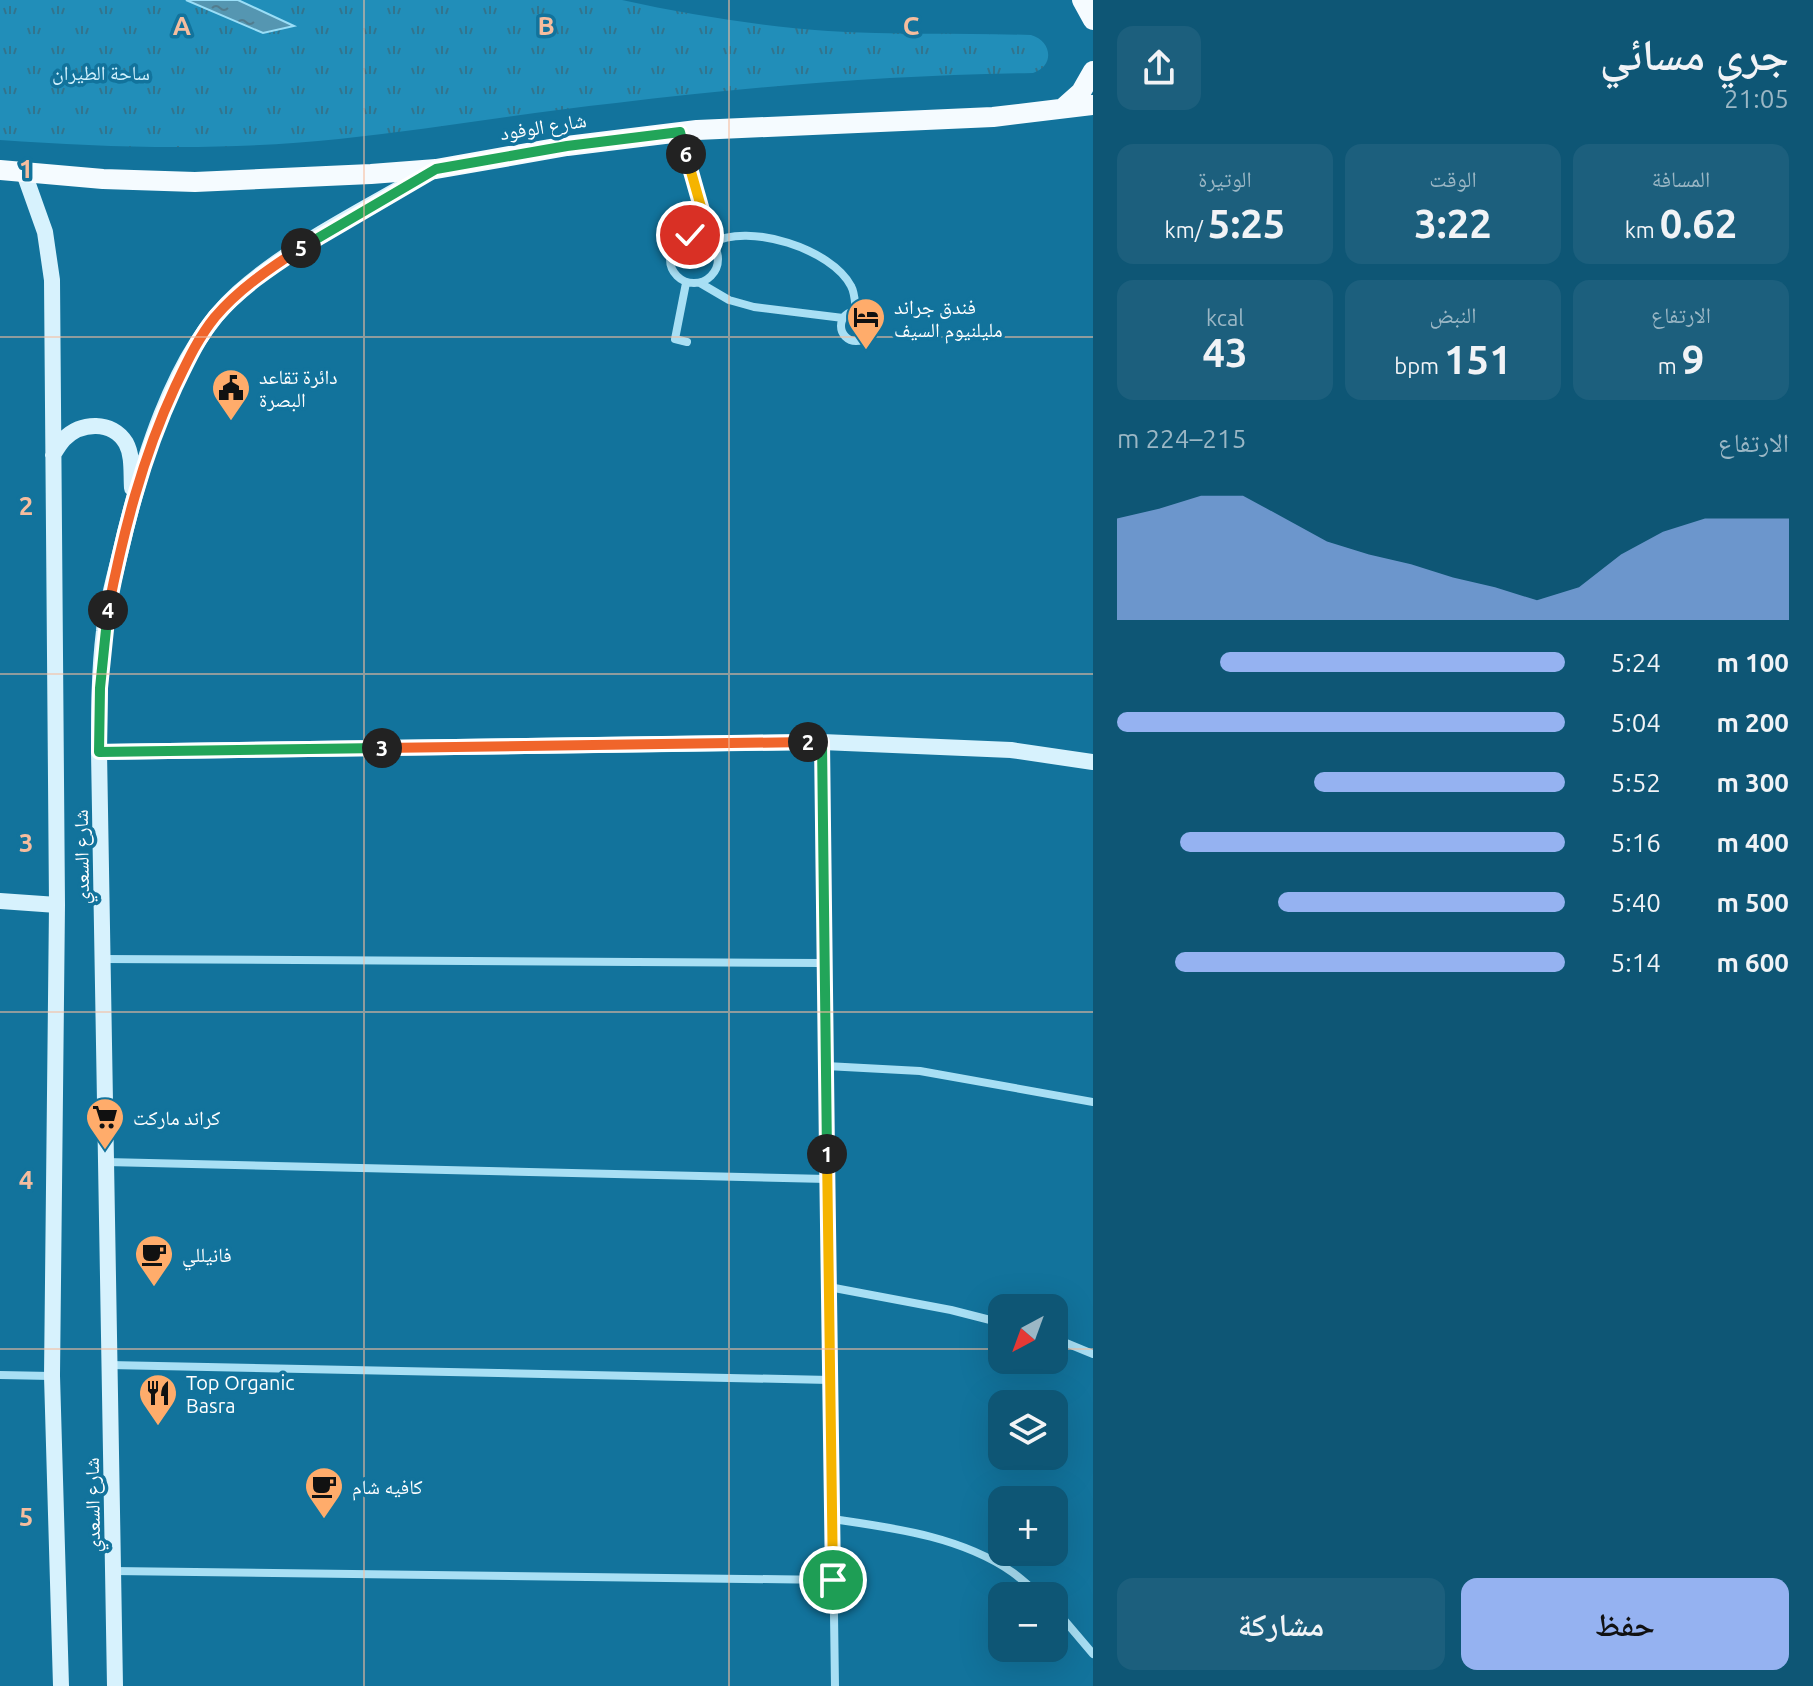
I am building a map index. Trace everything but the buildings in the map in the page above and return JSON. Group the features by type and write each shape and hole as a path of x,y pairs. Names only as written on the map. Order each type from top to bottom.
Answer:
{"main road":[{"path":"1082,0 1093,20"},
{"path":"1063,108 1081,92 1093,71"},
{"name":"شارع الوفود","path":"0,170 195,182 355,175 436,169 567,146 680,132 767,125 993,117 1093,105"},
{"name":"شارع السعدي","path":"115,1686 99,752 104,630 132,502 158,424 194,348 214,318 269,269 436,169"},
{"name":"شارع السعدي","path":"24,173 45,232 50,257 57,905 52,1376 61,1686"},
{"path":"52,456 64,439 78,430 94,425 112,430 120,436 129,452 132,502"},
{"path":"99,752 822,742 1011,750 1093,762"},
{"path":"0,901 57,905"}],"street":[{"path":"680,132 707,228 703,236"},
{"path":"700,283 710,277 717,267 718,254 712,243 703,236 690,235 678,240 670,251 669,264 675,275 686,283 700,283 729,300 754,307 843,318 856,311"},
{"path":"712,243 724,237 747,235 795,245 829,261 852,287 856,311"},
{"path":"686,283 675,339 687,342"},
{"path":"843,318 843,333 856,341 864,339 869,333 869,318 856,311"},
{"path":"822,742 835,1686"},
{"path":"102,959 824,963"},
{"path":"826,1066 920,1071 1093,1102"},
{"path":"106,1162 827,1179"},
{"path":"829,1287 988,1319"},
{"path":"1068,1344 1093,1354"},
{"path":"109,1365 830,1380"},
{"path":"0,1375 52,1376"},
{"path":"832,1519 907,1530 964,1548 1010,1571 1024,1582"},
{"path":"113,1571 833,1580"},
{"path":"1068,1625 1093,1654"}],"green space":[{"name":"ساحة الطيران","path":"0,0 622,0 802,29 1031,35 1043,42 1048,59 1040,70 1033,73 876,79 720,91 297,143 170,147 42,143 0,140"}],"water":[{"path":"186,0 238,0 294,26 263,33"}],"place":[{"name":"فندق جراند مليلنيوم السيف","path":"866,351"},
{"name":"دائرة تقاعد البصرة","path":"231,422"},
{"name":"كراند ماركت","path":"105,1151"},
{"name":"فانيللي","path":"154,1288"},
{"name":"Top Organic Basra","path":"158,1427"},
{"name":"كافيه شام","path":"324,1520"}],"route":[{"path":"690,235 703,236 707,228 680,132 633,137 436,169 305,245 238,294 214,318 194,348 158,424 132,502 104,630 99,752 822,742 833,1580"}]}
